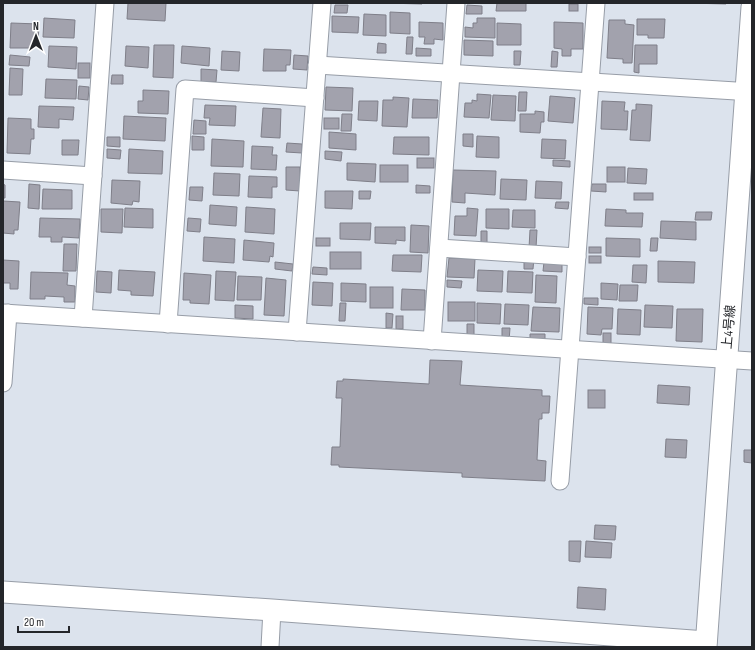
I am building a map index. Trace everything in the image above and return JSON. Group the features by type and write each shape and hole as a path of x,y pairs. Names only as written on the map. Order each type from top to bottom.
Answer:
{"street":[{"path":"83,318 105,3"},
{"path":"297,332 322,3"},
{"path":"432,341 456,3"},
{"path":"560,481 596,3"},
{"name":"上4号線","path":"706,645 726,360 749,92 752,7"},
{"path":"317,65 749,92"},
{"path":"168,324 185,89 315,98"},
{"path":"3,170 93,176"},
{"path":"439,248 577,257"},
{"path":"3,383 5,313 752,361"},
{"path":"3,592 272,610 706,645"},
{"path":"270,647 272,610"}],"building":[{"path":"128,3 166,3 165,21 127,19"},
{"path":"385,3 422,3 422,4"},
{"path":"497,3 526,3 526,11 496,11"},
{"path":"688,3 726,3 726,4"},
{"path":"569,4 578,4 578,11 569,11"},
{"path":"335,5 348,5 347,13 334,13"},
{"path":"467,5 482,6 482,14 466,14"},
{"path":"390,12 410,13 410,34 390,33"},
{"path":"364,14 386,15 386,36 363,35"},
{"path":"332,16 359,17 358,33 332,32"},
{"path":"44,18 75,20 74,38 43,37"},
{"path":"477,18 495,18 495,38 465,37 465,27 473,28 473,23 477,23"},
{"path":"637,19 665,19 664,38 648,38 648,35 637,35"},
{"path":"609,20 625,20 625,24 634,25 632,63 623,63 623,59 607,58"},
{"path":"419,22 443,23 443,40 434,39 434,44 424,44 425,37 419,37"},
{"path":"554,22 583,23 583,49 571,49 571,56 562,56 562,49 554,48"},
{"path":"11,23 39,24 38,44 33,44 33,48 10,48"},
{"path":"497,23 521,24 521,45 497,45"},
{"path":"407,37 413,37 412,54 406,54"},
{"path":"464,40 493,41 493,56 464,55"},
{"path":"378,43 386,44 386,53 377,53"},
{"path":"154,45 174,45 173,78 153,77"},
{"path":"635,45 657,45 657,64 639,64 639,73 634,72"},
{"path":"49,46 77,47 76,69 48,67"},
{"path":"126,46 149,47 148,68 125,66"},
{"path":"182,46 210,48 209,66 181,63"},
{"path":"416,48 431,49 431,56 416,56"},
{"path":"264,49 291,50 290,65 286,65 286,71 263,71"},
{"path":"222,51 240,52 239,71 221,70"},
{"path":"514,51 521,51 520,65 514,65"},
{"path":"552,51 558,52 557,67 551,67"},
{"path":"10,55 30,57 29,66 9,65"},
{"path":"294,55 308,56 307,70 293,69"},
{"path":"78,63 90,63 90,78 78,78"},
{"path":"10,68 23,69 22,95 9,95"},
{"path":"201,69 217,70 216,82 201,82"},
{"path":"112,75 123,75 123,84 111,84"},
{"path":"46,79 77,80 76,99 45,98"},
{"path":"79,86 89,87 88,100 78,99"},
{"path":"326,87 353,88 352,111 325,110"},
{"path":"143,90 169,91 168,114 138,113 138,101 143,101"},
{"path":"519,92 527,92 526,111 518,111"},
{"path":"477,94 491,95 489,118 464,117 465,103 472,103 472,100 477,101"},
{"path":"493,95 516,96 515,121 491,120"},
{"path":"550,96 575,98 573,123 548,121"},
{"path":"393,97 409,98 407,127 382,126 383,100 393,100"},
{"path":"413,99 438,100 437,118 412,118"},
{"path":"359,101 378,101 377,121 358,120"},
{"path":"602,101 625,102 624,111 628,111 627,130 601,129"},
{"path":"636,104 652,105 650,141 630,140 632,110 636,110"},
{"path":"205,105 236,106 235,126 209,125 210,118 204,118"},
{"path":"39,106 74,107 73,120 59,119 59,128 38,127"},
{"path":"263,108 281,109 280,138 261,137"},
{"path":"535,111 544,112 544,122 541,122 540,133 520,132 520,114 535,114"},
{"path":"342,114 352,114 351,131 341,131"},
{"path":"124,116 166,118 165,141 123,139"},
{"path":"8,118 31,119 31,129 34,129 34,139 31,139 30,154 7,153"},
{"path":"324,118 339,118 339,129 324,129"},
{"path":"194,120 206,121 206,134 193,134"},
{"path":"329,132 356,134 356,150 329,148"},
{"path":"463,134 473,134 473,147 463,146"},
{"path":"192,136 204,137 204,150 192,150"},
{"path":"477,136 499,137 499,158 476,157"},
{"path":"107,137 120,137 120,147 107,146"},
{"path":"394,137 429,137 429,155 393,154"},
{"path":"212,139 244,141 243,167 211,166"},
{"path":"542,139 566,140 565,159 541,158"},
{"path":"62,140 79,140 78,155 62,155"},
{"path":"287,143 302,144 302,153 286,152"},
{"path":"252,146 273,147 272,155 277,155 276,170 251,169"},
{"path":"107,149 121,150 120,159 107,158"},
{"path":"129,149 163,151 162,174 128,173"},
{"path":"325,151 342,152 341,161 325,159"},
{"path":"417,158 434,158 434,168 417,168"},
{"path":"553,160 570,161 570,167 553,166"},
{"path":"347,163 376,164 375,182 347,180"},
{"path":"380,165 408,165 408,182 380,182"},
{"path":"286,167 300,167 300,191 286,190"},
{"path":"607,167 625,167 625,182 607,182"},
{"path":"628,168 647,169 646,184 627,183"},
{"path":"453,170 496,171 495,195 465,193 465,203 452,202"},
{"path":"214,173 240,174 239,196 213,195"},
{"path":"249,176 277,177 277,187 272,187 272,198 248,197"},
{"path":"501,179 527,180 526,200 500,199"},
{"path":"112,180 140,181 139,202 133,201 132,205 111,203"},
{"path":"536,181 562,182 561,199 535,198"},
{"path":"3,184 5,185 5,198 3,198"},
{"path":"29,184 40,185 39,209 28,208"},
{"path":"592,184 606,184 606,192 591,191"},
{"path":"416,185 430,186 430,193 416,193"},
{"path":"190,187 203,187 202,201 189,200"},
{"path":"43,189 72,190 72,209 42,209"},
{"path":"325,191 353,191 352,209 325,208"},
{"path":"359,191 371,191 370,199 359,199"},
{"path":"634,193 653,193 653,200 634,200"},
{"path":"3,201 20,202 18,230 14,230 14,234 3,233"},
{"path":"556,202 569,202 568,209 555,208"},
{"path":"210,205 237,207 236,226 209,224"},
{"path":"246,207 275,209 274,234 245,232"},
{"path":"125,208 153,209 153,228 124,227"},
{"path":"467,208 478,209 476,236 454,235 455,216 467,216"},
{"path":"101,209 123,209 122,233 101,232"},
{"path":"486,209 509,209 509,229 486,228"},
{"path":"606,209 626,210 626,213 643,213 642,227 605,226"},
{"path":"513,210 535,210 535,228 512,227"},
{"path":"696,212 712,212 711,220 695,220"},
{"path":"40,218 80,219 79,238 62,237 62,242 51,242 51,237 39,237"},
{"path":"188,218 201,219 200,232 187,231"},
{"path":"661,221 696,222 696,240 660,238"},
{"path":"340,223 371,223 370,240 340,239"},
{"path":"411,225 429,226 428,253 410,252"},
{"path":"375,227 405,227 405,241 396,240 396,244 375,243"},
{"path":"530,230 537,230 536,248 529,248"},
{"path":"481,231 487,231 487,244 481,243"},
{"path":"204,237 235,239 234,263 203,261"},
{"path":"316,238 330,238 330,246 316,246"},
{"path":"606,238 640,239 640,257 606,256"},
{"path":"651,238 658,238 657,251 650,251"},
{"path":"244,240 274,243 273,257 270,256 269,262 243,260"},
{"path":"64,244 77,244 76,271 63,271"},
{"path":"589,247 601,247 601,253 589,253"},
{"path":"330,252 361,252 361,269 330,269"},
{"path":"393,255 422,255 421,272 392,271"},
{"path":"589,256 601,256 601,263 589,263"},
{"path":"449,258 475,259 474,278 447,277"},
{"path":"524,258 534,258 533,269 524,269"},
{"path":"3,260 19,261 18,289 10,289 10,283 3,283"},
{"path":"658,261 695,262 694,283 658,282"},
{"path":"275,262 293,264 292,271 275,269"},
{"path":"544,262 562,263 562,272 543,271"},
{"path":"633,265 647,265 646,283 632,282"},
{"path":"313,267 327,268 327,275 312,274"},
{"path":"119,270 155,272 153,296 131,295 131,291 118,290"},
{"path":"478,270 503,271 502,292 477,291"},
{"path":"97,271 112,272 111,293 96,292"},
{"path":"216,271 236,272 234,301 215,300"},
{"path":"508,271 533,272 532,293 507,292"},
{"path":"31,272 68,273 67,285 75,286 75,302 64,302 64,297 45,296 45,299 30,299"},
{"path":"184,273 211,275 209,304 190,303 190,300 183,300"},
{"path":"536,275 557,276 556,303 535,302"},
{"path":"238,276 262,277 261,300 237,300"},
{"path":"266,278 286,280 284,316 264,315"},
{"path":"447,280 462,281 461,288 447,287"},
{"path":"313,282 333,283 332,306 312,305"},
{"path":"341,283 366,284 366,302 341,301"},
{"path":"601,283 618,284 617,300 601,299"},
{"path":"620,285 638,285 637,301 619,301"},
{"path":"370,287 393,287 393,308 370,308"},
{"path":"402,289 425,290 425,310 401,310"},
{"path":"584,298 598,298 598,305 584,304"},
{"path":"448,302 475,302 475,321 448,321"},
{"path":"340,303 346,303 345,321 339,321"},
{"path":"477,303 501,304 500,324 477,323"},
{"path":"505,304 529,305 528,325 504,324"},
{"path":"235,305 253,306 253,319 235,318"},
{"path":"645,305 673,306 672,328 644,327"},
{"path":"533,307 560,308 559,332 531,331"},
{"path":"588,307 613,308 612,329 602,329 601,335 587,334"},
{"path":"618,309 641,310 640,335 617,334"},
{"path":"677,309 703,309 702,342 676,341"},
{"path":"386,313 393,314 392,328 386,328"},
{"path":"396,316 403,316 403,329 396,329"},
{"path":"467,324 474,324 474,337 467,336"},
{"path":"502,328 510,328 509,341 502,340"},
{"path":"603,333 611,333 611,346 603,346"},
{"path":"530,334 545,334 545,343 530,342"},
{"path":"430,360 462,361 460,385 542,390 542,396 550,396 549,413 542,413 542,419 539,419 537,460 546,461 545,481 462,477 462,473 339,467 339,465 331,465 332,447 340,447 342,398 336,398 337,381 343,381 343,379 429,384"},
{"path":"658,385 690,387 689,405 657,403"},
{"path":"588,390 605,390 605,408 588,408"},
{"path":"666,439 687,440 686,458 665,457"},
{"path":"744,450 752,450 752,463 744,462"},
{"path":"595,525 616,526 615,540 594,539"},
{"path":"569,541 581,541 580,562 569,561"},
{"path":"586,541 612,543 611,558 585,557"},
{"path":"578,587 606,589 605,610 577,608"}]}
